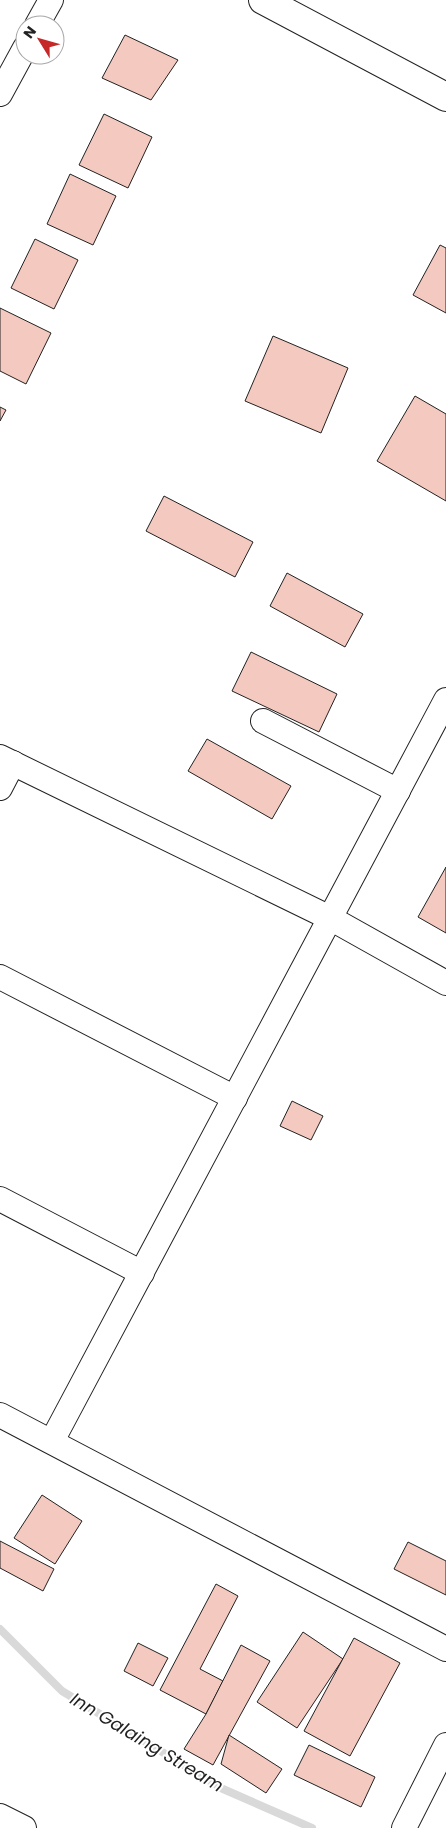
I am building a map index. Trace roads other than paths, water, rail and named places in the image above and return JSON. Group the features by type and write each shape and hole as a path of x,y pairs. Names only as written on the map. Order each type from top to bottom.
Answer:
{"main road":[{"path":"275,3 446,97"}],"street":[{"path":"43,15 51,0"},
{"path":"0,94 16,65"},
{"path":"52,1441 446,700"},
{"path":"263,721 398,791"},
{"path":"0,788 6,760 330,918 446,982"},
{"path":"0,977 235,1098"},
{"path":"0,1199 142,1273"},
{"path":"0,1415 446,1649"},
{"path":"404,1828 446,1745"},
{"path":"0,1816 24,1828"}],"waterway":[{"name":"Inn Galaing Stream","path":"0,1629 62,1691 223,1789 312,1828"}]}
